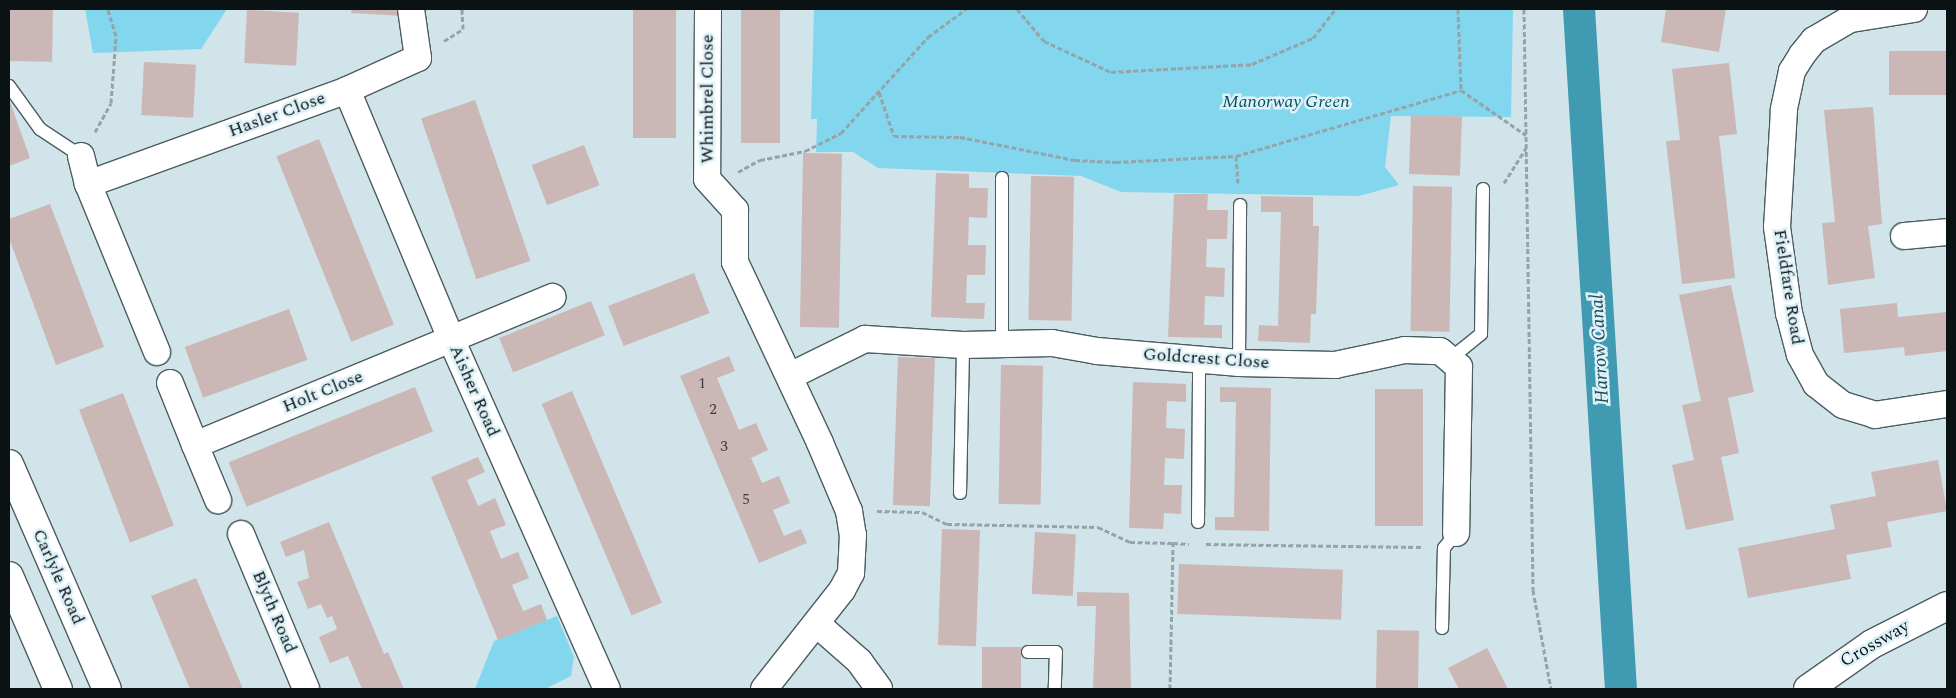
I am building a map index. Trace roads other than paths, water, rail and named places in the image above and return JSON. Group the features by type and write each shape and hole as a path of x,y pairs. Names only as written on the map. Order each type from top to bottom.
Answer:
{"main road":[{"name":"Carlyle Road","path":"9,464 107,689"},
{"path":"9,576 58,689"},
{"name":"Crossway","path":"1808,689 1872,644 1947,606"}],"street":[{"name":"Hasler Close","path":"88,184 347,90 418,58 411,9"},
{"name":"Whimbrel Close","path":"708,9 707,179 735,210 735,262 790,376 849,511 854,554 852,573 818,625 764,689"},
{"name":"Fieldfare Road","path":"1914,9 1850,19 1825,32 1802,55 1792,71 1783,120 1777,228 1789,313 1800,355 1816,384 1843,405 1875,415 1947,404"},
{"name":"Aisher Road","path":"347,90 451,340 607,689"},
{"path":"81,156 88,184 157,352"},
{"path":"1904,236 1947,232"},
{"name":"Holt Close","path":"195,445 554,297"},
{"name":"Goldcrest Close","path":"790,376 865,340 1002,345 1052,342 1199,361 1239,364 1335,364 1405,350 1440,351 1450,359"},
{"path":"1450,359 1459,366 1450,540"},
{"path":"170,383 218,500"},
{"name":"Blyth Road","path":"241,534 306,689"},
{"path":"818,625 859,660 879,689"}],"lane":[{"path":"9,86 40,129 81,156"},
{"path":"1002,178 1002,345"},
{"path":"1450,359 1481,334 1483,189"},
{"path":"1239,364 1240,205"},
{"path":"960,493 963,344"},
{"path":"1198,522 1199,361"},
{"path":"1442,628 1450,540"},
{"path":"1028,652 1056,652 1055,689"}],"waterway":[{"name":"Harrow Canal","path":"1579,9 1621,689"}],"park label":[{"name":"Manorway Green","path":"1286,102"}]}
